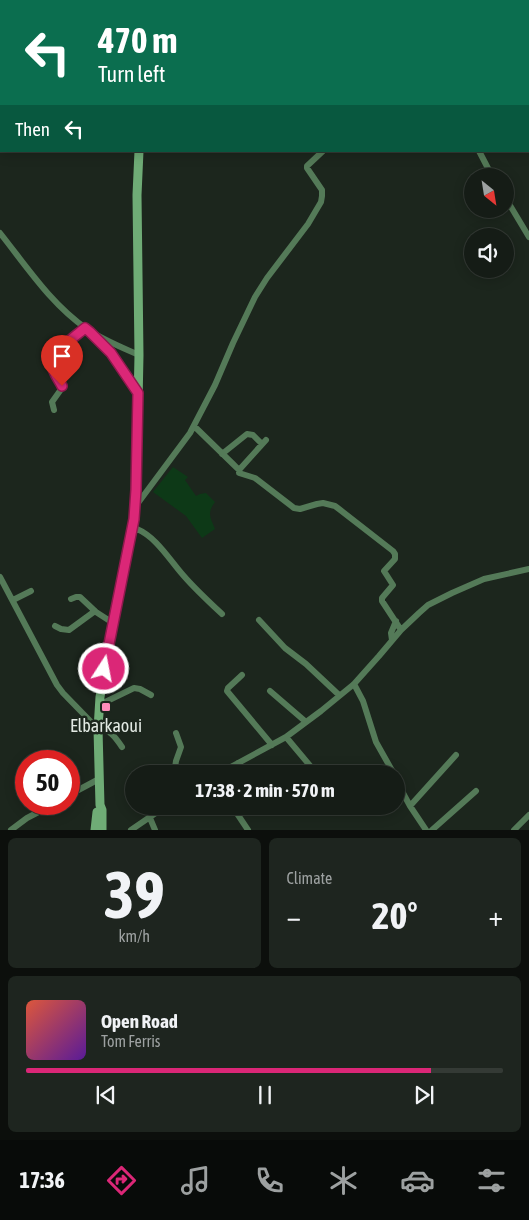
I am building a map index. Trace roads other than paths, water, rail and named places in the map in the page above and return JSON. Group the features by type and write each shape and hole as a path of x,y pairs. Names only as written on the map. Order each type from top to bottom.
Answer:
{"main road":[{"path":"102,830 99,779 99,705 135,511 138,393 137,195 139,152"},
{"path":"95,830 100,805"}],"street":[{"path":"135,511 138,503 187,439 215,385 255,297 308,224 321,202 322,190 307,166 322,152"},
{"path":"480,152 488,168"},
{"path":"514,212 529,237"},
{"path":"0,233 55,303 88,330 111,353 138,393"},
{"path":"88,330 138,355"},
{"path":"54,410 52,402 62,388 52,360 63,346 88,330"},
{"path":"194,426 239,470 239,473 258,480 294,508 300,509 317,504 335,506 393,551 394,559 384,571 393,585 382,599 401,630"},
{"path":"222,454 247,434 253,435 264,442 239,470"},
{"path":"132,531 136,528 153,540 190,583 222,614"},
{"path":"234,765 286,737 321,711 354,684 419,612 440,598 484,579 529,569"},
{"path":"1,581 13,600 57,685 98,729 102,728 110,732 122,747"},
{"path":"13,600 31,591"},
{"path":"71,599 76,596 80,597 95,611 113,623"},
{"path":"55,626 69,630 95,611"},
{"path":"259,620 285,648 306,664 339,695"},
{"path":"392,640 390,633 396,622"},
{"path":"242,675 227,691 272,745"},
{"path":"354,684 363,701 376,742 389,765"},
{"path":"99,705 134,688 151,695"},
{"path":"270,691 306,722"},
{"path":"175,765 181,747 176,733"},
{"path":"286,737 309,765"},
{"path":"410,806 456,755"},
{"path":"80,789 99,779"},
{"path":"432,830 476,791"},
{"path":"405,797 426,830"},
{"path":"11,830 33,815"},
{"path":"131,830 154,815"},
{"path":"238,815 248,830"},
{"path":"514,830 529,815"},
{"path":"150,818 155,830"}],"place":[{"name":"Elbarkaoui","path":"106,707"}]}
